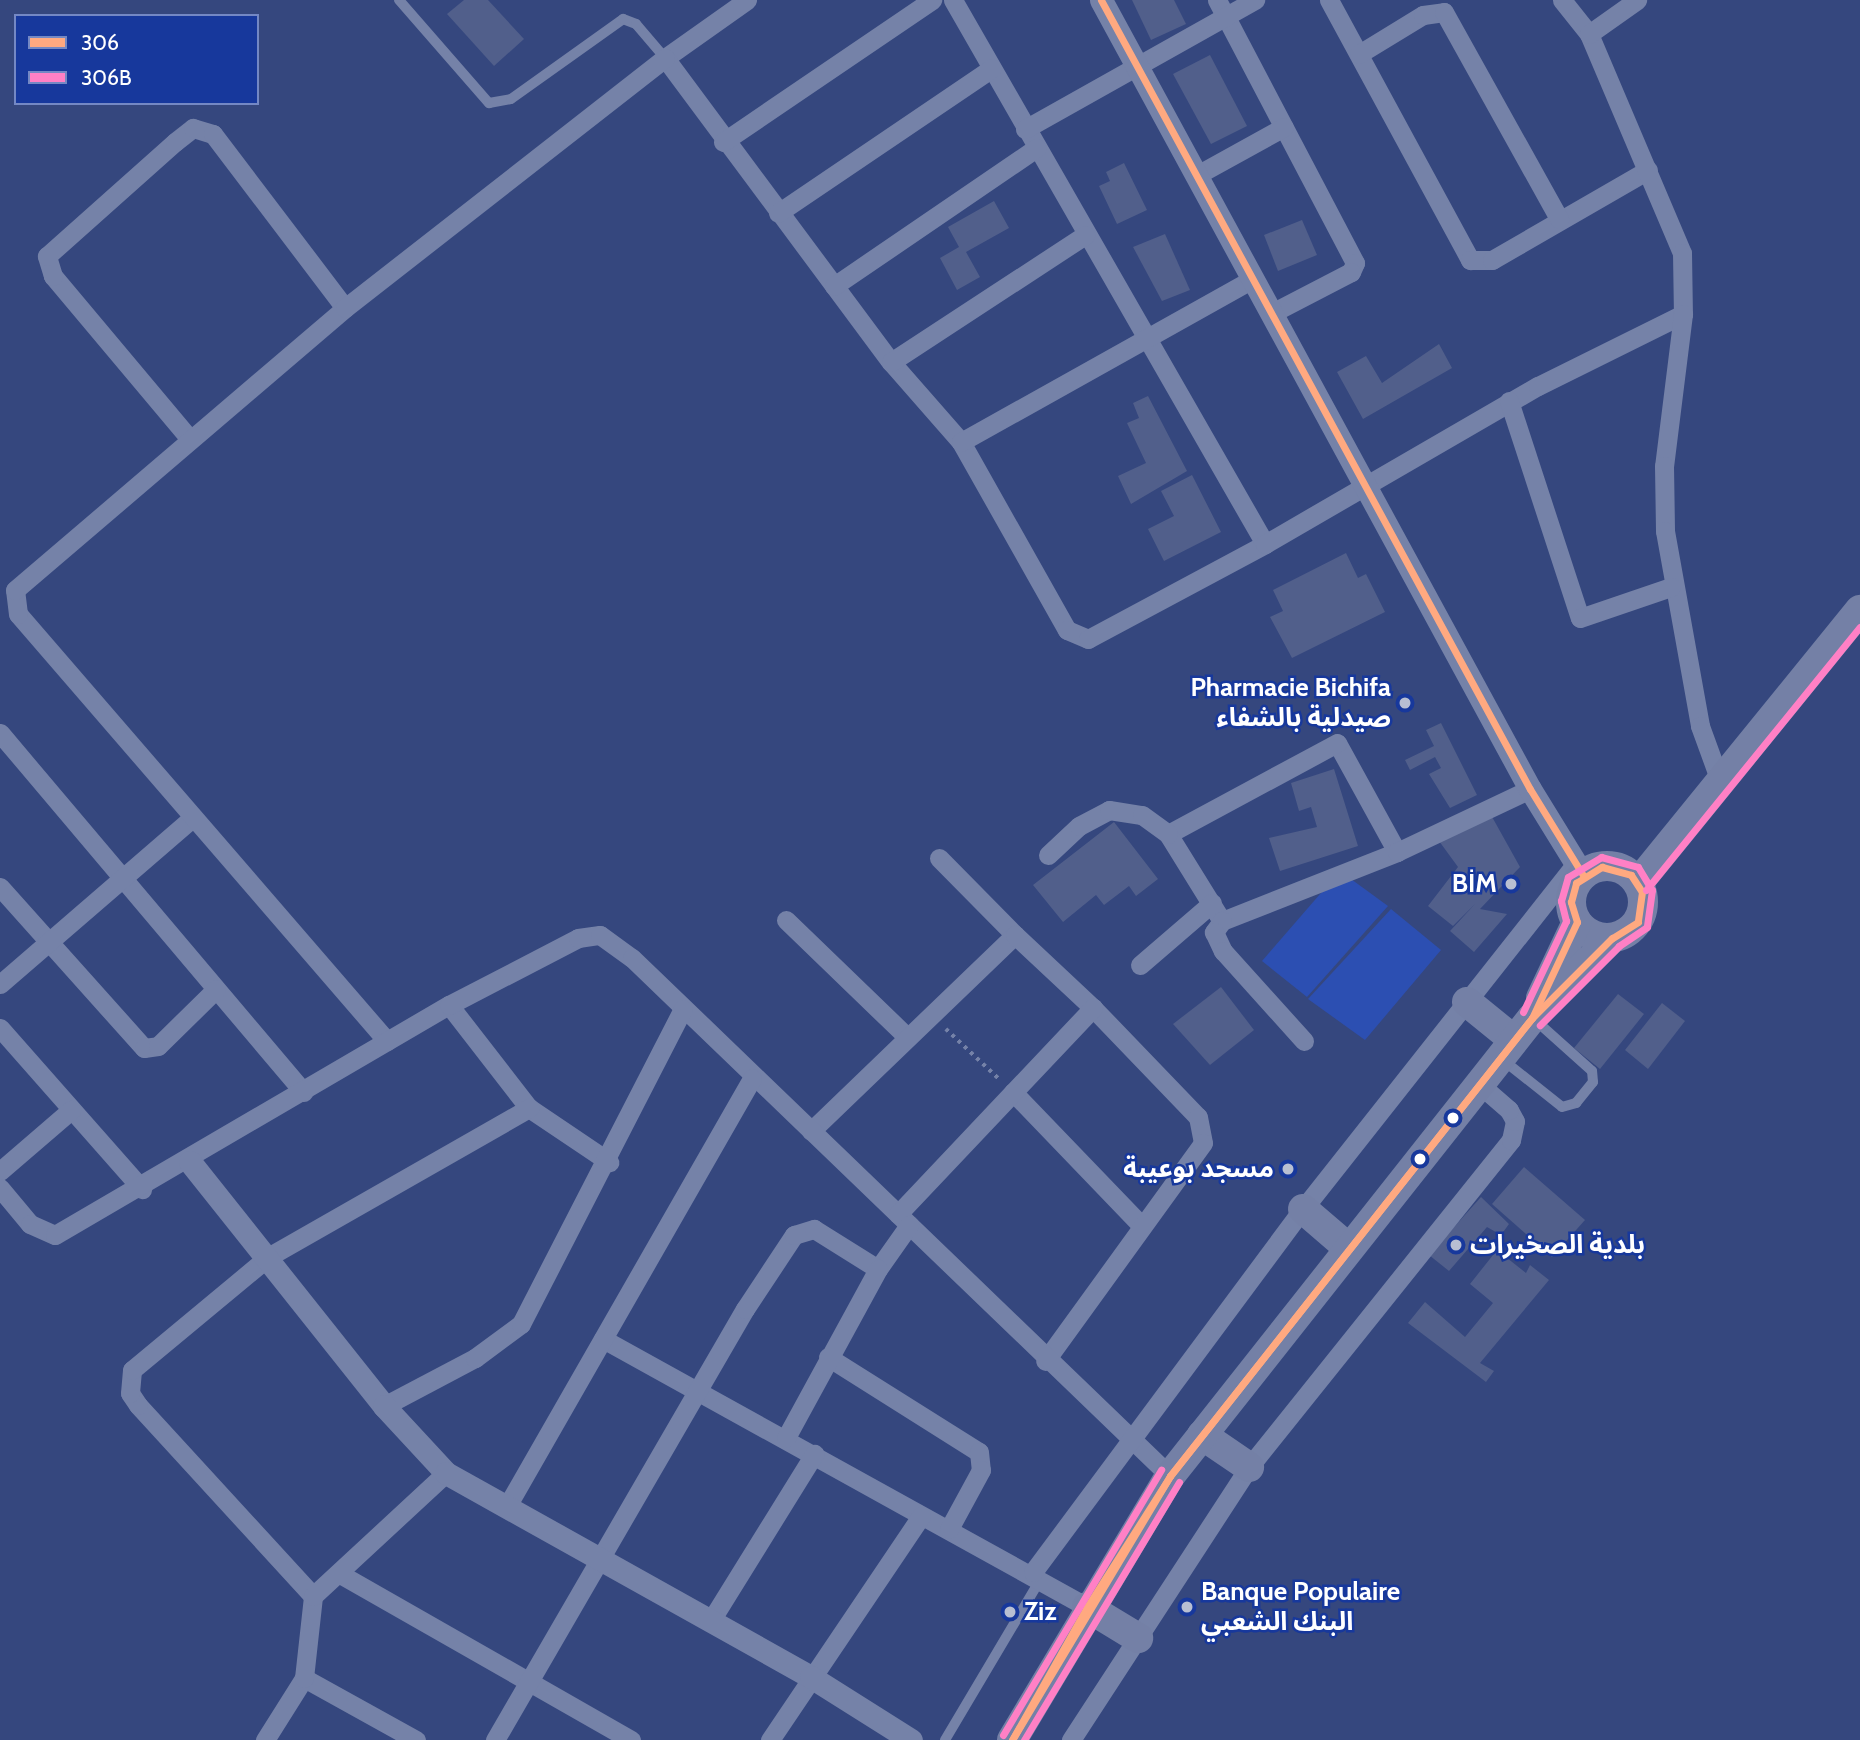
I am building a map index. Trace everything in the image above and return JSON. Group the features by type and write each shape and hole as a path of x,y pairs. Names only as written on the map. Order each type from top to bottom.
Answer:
{"main road":[{"path":"1637,883 1860,610"},
{"path":"1012,1740 1087,1607 1170,1476 1346,1246 1515,1039 1612,938 1638,922 1643,902 1637,883 1612,867 1580,869 1572,892 1577,922 1515,1039"},
{"path":"1577,922 1592,935 1612,938"},
{"path":"1466,1002 1515,1039"},
{"path":"1303,1209 1346,1246"},
{"path":"1202,1435 1249,1467"},
{"path":"1087,1607 1138,1638"}],"street":[{"path":"387,1041 192,818 14,603 15,590 189,438 345,308 665,58 747,0"},
{"path":"723,142 932,0"},
{"path":"953,0 1144,342 1265,544"},
{"path":"1037,1575 1129,1441 1303,1209 1466,1002 1580,869 1530,789 1101,0"},
{"path":"1025,129 1137,65 1222,8 1255,0"},
{"path":"1329,0 1470,260 1492,260 1648,170"},
{"path":"1563,0 1589,34 1680,243 1683,314 1664,466 1671,587 1700,726 1720,781"},
{"path":"1589,34 1637,0"},
{"path":"1222,8 1355,263 1351,272 1272,313"},
{"path":"1359,54 1423,15 1444,12 1559,219"},
{"path":"665,58 723,142 891,362 961,442 1067,630 1081,640 1265,544 1509,401 1683,314"},
{"path":"778,214 992,68"},
{"path":"1196,175 1284,127"},
{"path":"189,438 53,276 47,256 175,142 193,128 213,134 345,308"},
{"path":"834,286 1036,148"},
{"path":"891,362 1085,235"},
{"path":"961,442 1253,279"},
{"path":"1509,401 1580,618 1671,587"},
{"path":"0,733 121,880 303,1092"},
{"path":"1168,834 1337,743 1397,852"},
{"path":"1304,1041 1219,945 1214,932 1222,921 1397,852 1530,789"},
{"path":"1048,855 1079,826 1109,810 1142,815 1168,834 1222,921"},
{"path":"0,984 192,818"},
{"path":"939,858 1015,935 1093,1008 1198,1117 1203,1130 1199,1155 1142,1225 1045,1361"},
{"path":"0,887 45,943 144,1048 158,1046 216,989"},
{"path":"1140,965 1212,903"},
{"path":"786,920 906,1036"},
{"path":"0,1188 47,1236 190,1162 449,1005 578,938 600,935 684,1009 752,1078 904,1220 1045,1361 1170,1476"},
{"path":"811,1131 929,1013 1015,935"},
{"path":"449,1005 529,1108 609,1162"},
{"path":"786,1438 904,1220 1013,1092 1093,1008"},
{"path":"384,1406 475,1358 521,1324 609,1162 684,1009"},
{"path":"0,1028 142,1189"},
{"path":"506,1508 752,1078"},
{"path":"1071,1740 1249,1467 1511,1140 1515,1121 1509,1110 1479,1084"},
{"path":"1013,1092 1142,1225"},
{"path":"313,1596 130,1393 132,1370 268,1257 529,1108"},
{"path":"0,1171 71,1110"},
{"path":"190,1162 384,1406 446,1473 811,1677 911,1740"},
{"path":"495,1740 533,1681 702,1392 744,1310 794,1235 814,1229 878,1269"},
{"path":"603,1339 786,1438 921,1516 1037,1575 1087,1607"},
{"path":"828,1357 979,1452 981,1470 950,1530"},
{"path":"710,1622 814,1454"},
{"path":"265,1740 304,1678 313,1596 340,1574 446,1473"},
{"path":"770,1740 921,1516"},
{"path":"340,1574 533,1681 631,1740"},
{"path":"304,1678 385,1732 416,1740"}],"lane":[{"path":"399,0 489,103 511,99 623,19 636,24 665,58"},
{"path":"1515,1039 1589,1067 1593,1082 1572,1106 1562,1107 1515,1039"},
{"path":"945,1740 1037,1575"}],"path":[{"path":"929,1013 1013,1092"}],"shaded area":[{"path":"1340,871 1388,906 1307,997 1262,961"},
{"path":"1391,909 1441,950 1365,1040 1308,999"}],"building":[{"path":"464,0 488,0 524,39 494,66 447,14"},
{"path":"1132,0 1174,0 1186,24 1151,40"},
{"path":"1210,55 1247,126 1211,144 1173,74"},
{"path":"1124,163 1147,210 1117,224 1099,186 1110,181 1106,172"},
{"path":"994,201 1009,228 966,252 980,277 957,290 940,258 959,247 948,227"},
{"path":"1302,220 1317,255 1278,271 1264,235"},
{"path":"1165,234 1190,290 1162,301 1133,247"},
{"path":"1439,344 1452,368 1363,419 1337,372 1366,356 1382,383"},
{"path":"1148,396 1187,471 1131,504 1118,476 1146,463 1127,423 1139,418 1133,403"},
{"path":"1192,475 1221,532 1164,561 1148,529 1174,516 1161,491"},
{"path":"1346,553 1358,578 1366,574 1385,612 1292,658 1270,617 1283,611 1273,590"},
{"path":"1441,723 1477,795 1450,808 1429,774 1441,768 1435,757 1410,770 1405,760 1434,746 1426,730"},
{"path":"1334,769 1358,846 1280,871 1269,838 1317,827 1311,807 1299,811 1291,783"},
{"path":"1491,815 1520,867 1480,909 1507,914 1474,952 1450,931 1475,904 1453,926 1428,906 1458,867 1439,841"},
{"path":"1114,822 1158,879 1136,896 1129,886 1104,905 1096,895 1063,922 1033,885"},
{"path":"1221,987 1254,1030 1210,1065 1173,1024"},
{"path":"1618,994 1644,1014 1600,1069 1574,1048"},
{"path":"1662,1003 1685,1021 1648,1069 1625,1050"},
{"path":"1524,1167 1585,1220 1552,1257 1492,1204"},
{"path":"1481,1197 1509,1224 1501,1235 1487,1227 1449,1271 1429,1255"},
{"path":"1497,1250 1526,1273 1530,1265 1549,1280 1480,1363 1494,1371 1486,1382 1408,1323 1425,1302 1465,1337 1493,1303 1470,1284"}],"transit line":[{"name":"306","path":"1101,0 1530,789 1583,875"},
{"name":"306B","path":"1646,890 1860,627"},
{"name":"306B","path":"1523,1012 1566,921 1561,901 1568,877 1601,857 1638,867 1652,890 1647,927 1619,946 1540,1025"},
{"name":"306","path":"1602,867 1631,875 1642,892 1638,922 1612,938 1532,1018 1577,922 1571,902 1576,883 1602,867"},
{"name":"306","path":"1170,1476 1532,1018"},
{"name":"306","path":"1170,1476 1532,1018"},
{"name":"306B","path":"1003,1735 1161,1470"},
{"name":"306","path":"1170,1476 1012,1740 1087,1607 1170,1476"},
{"name":"306B","path":"1024,1740 1179,1482"}],"place":[{"name":"Pharmacie Bichifa صيدلية بالشفاء","path":"1405,703"},
{"name":"BİM","path":"1511,884"},
{"name":"مسجد بوعيبة","path":"1288,1169"},
{"name":"بلدية الصخيرات","path":"1456,1245"},
{"name":"Banque Populaire البنك الشعبي","path":"1187,1607"},
{"name":"Ziz","path":"1010,1612"}]}
